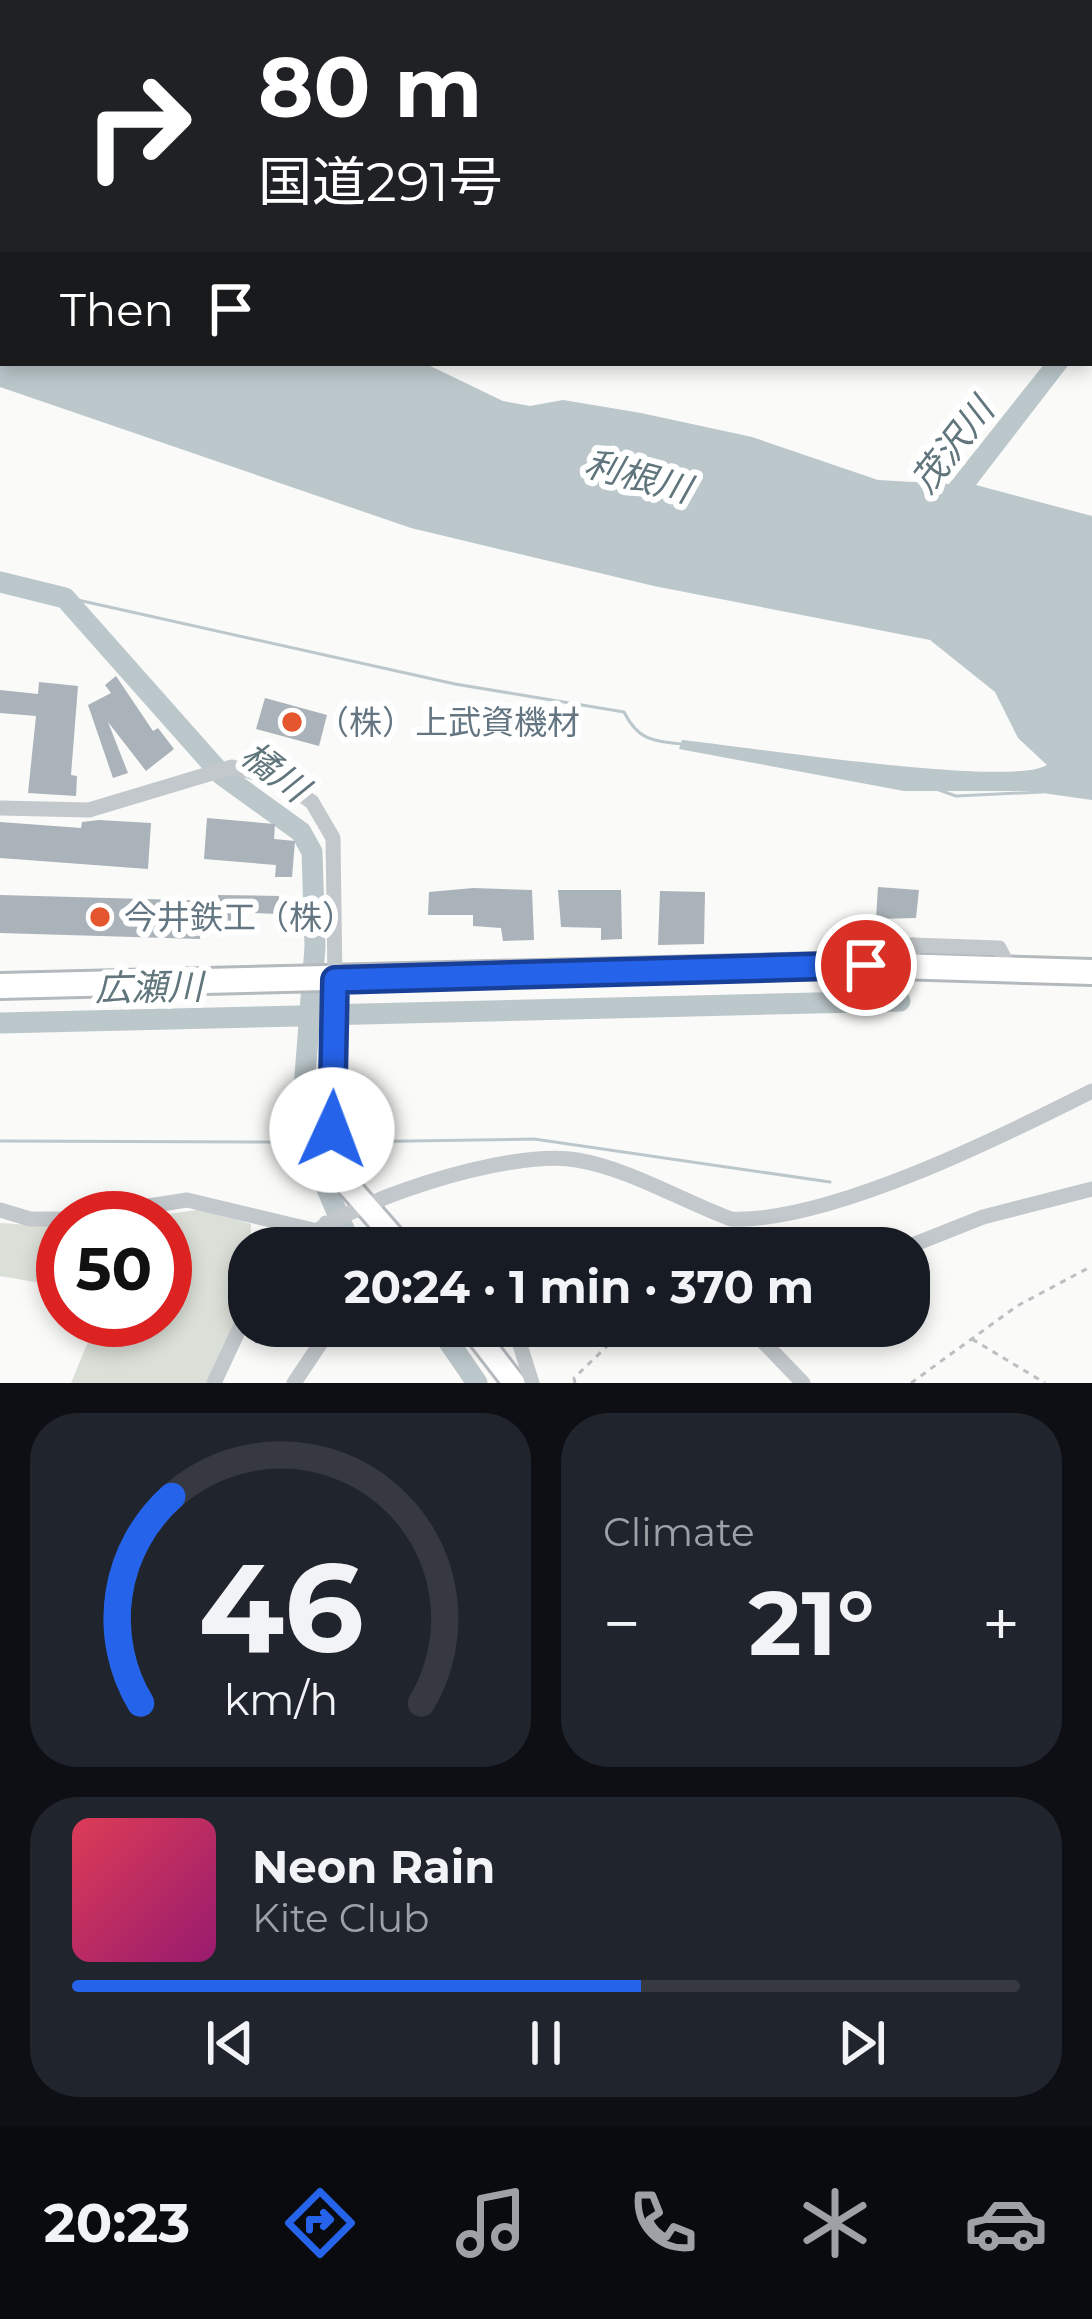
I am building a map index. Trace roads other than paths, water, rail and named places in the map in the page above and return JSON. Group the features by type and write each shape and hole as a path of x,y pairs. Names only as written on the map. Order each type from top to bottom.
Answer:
{"highway":[{"path":"0,986 286,980 330,988 836,966 912,956 1010,969 1092,972"}],"main road":[{"path":"330,988 335,1030 333,1156 357,1209 379,1227"},
{"path":"486,1347 514,1383"}],"street":[{"path":"0,808 72,813 232,767 278,778 300,791 324,818 334,849 330,988"},
{"path":"318,1227 357,1209 500,1161 548,1157 596,1164 730,1219 752,1220 829,1201 962,1155 1092,1091"},
{"path":"930,1238 983,1217 1092,1189"},
{"path":"192,1201 324,1227"},
{"path":"0,1210 36,1219"},
{"path":"214,1383 231,1347"},
{"path":"316,1383 299,1376 318,1347"},
{"path":"521,1347 532,1383"},
{"path":"768,1347 802,1383"}],"water":[{"name":"利根川","path":"0,366 430,366 503,401 530,406 563,400 641,413 752,437 878,480 949,484 1043,366 1068,366 976,485 1092,516 1092,800 1028,791 904,791 679,749 682,740 983,772 1047,765 1018,738 995,692 930,640 654,586 411,528 0,387"}],"waterway":[{"name":"橘川","path":"0,582 65,598 222,775 301,832 312,852 315,947 301,1127 343,1227"},
{"path":"60,596 455,684 624,712 647,737 682,744"},
{"path":"939,790 956,796 1042,792"},
{"name":"広瀬川","path":"321,1015 900,1001"},
{"name":"広瀬川","path":"0,1023 299,1016"},
{"path":"343,1142 534,1139 830,1182"},
{"path":"0,1141 289,1142"},
{"name":"橘川","path":"452,1347 477,1383"}],"place":[{"name":"（株）上武資機材","path":"292,722"},
{"name":"今井鉄工（株）","path":"100,917"}],"water label":[{"name":"茂沢川","path":"952,445"}]}
